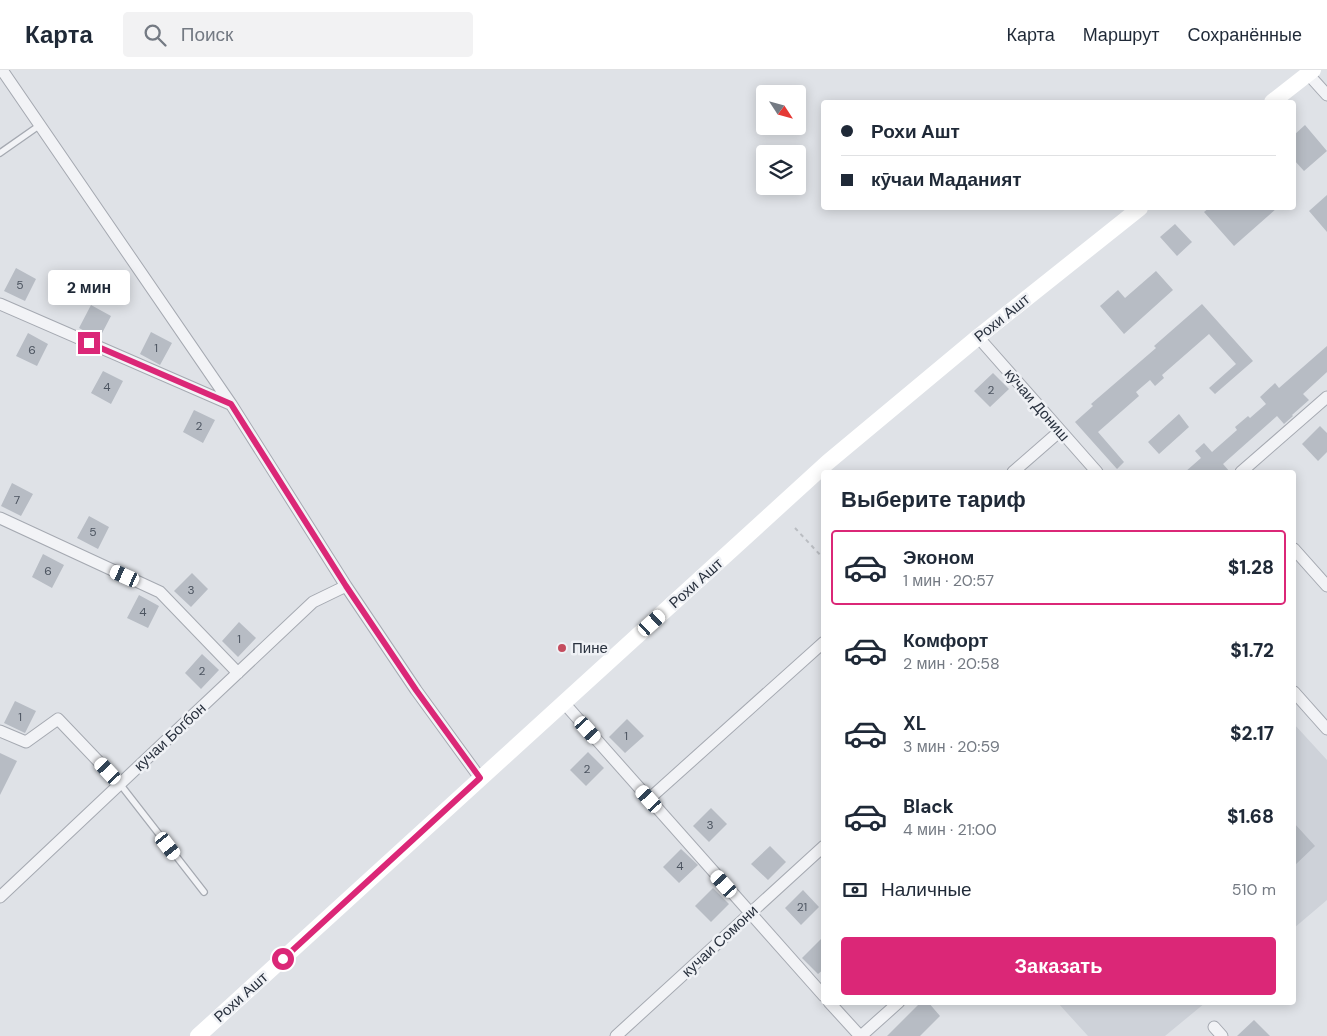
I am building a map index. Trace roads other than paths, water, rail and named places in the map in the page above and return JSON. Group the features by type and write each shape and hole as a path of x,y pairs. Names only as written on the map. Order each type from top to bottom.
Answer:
{"main road":[{"path":"1275,100 1310,72"},
{"name":"Рохи Ашт","path":"198,1036 828,462 978,337 1137,210"}],"street":[{"path":"2,70 231,404 346,586 416,690 480,778"},
{"path":"1310,72 1327,95"},
{"path":"0,304 231,404"},
{"name":"кӯчаи Дониш","path":"978,337 1095,470"},
{"path":"1243,470 1327,397"},
{"path":"1015,470 1060,431"},
{"path":"0,518 160,592 238,673"},
{"path":"1296,551 1327,586"},
{"name":"кучаи Богбон","path":"0,897 313,602 346,586"},
{"path":"649,799 821,645"},
{"path":"1296,694 1327,729"},
{"path":"564,703 821,993"},
{"path":"0,731 26,742 58,719 120,784"},
{"name":"кучаи Сомони","path":"616,1036 821,849"},
{"path":"832,1005 860,1036 896,1005"},
{"path":"1214,1027 1222,1036"}],"lane":[{"path":"0,153 40,125"},
{"path":"120,784 204,892"}],"place":[{"name":"Пине","path":"562,648"}]}
